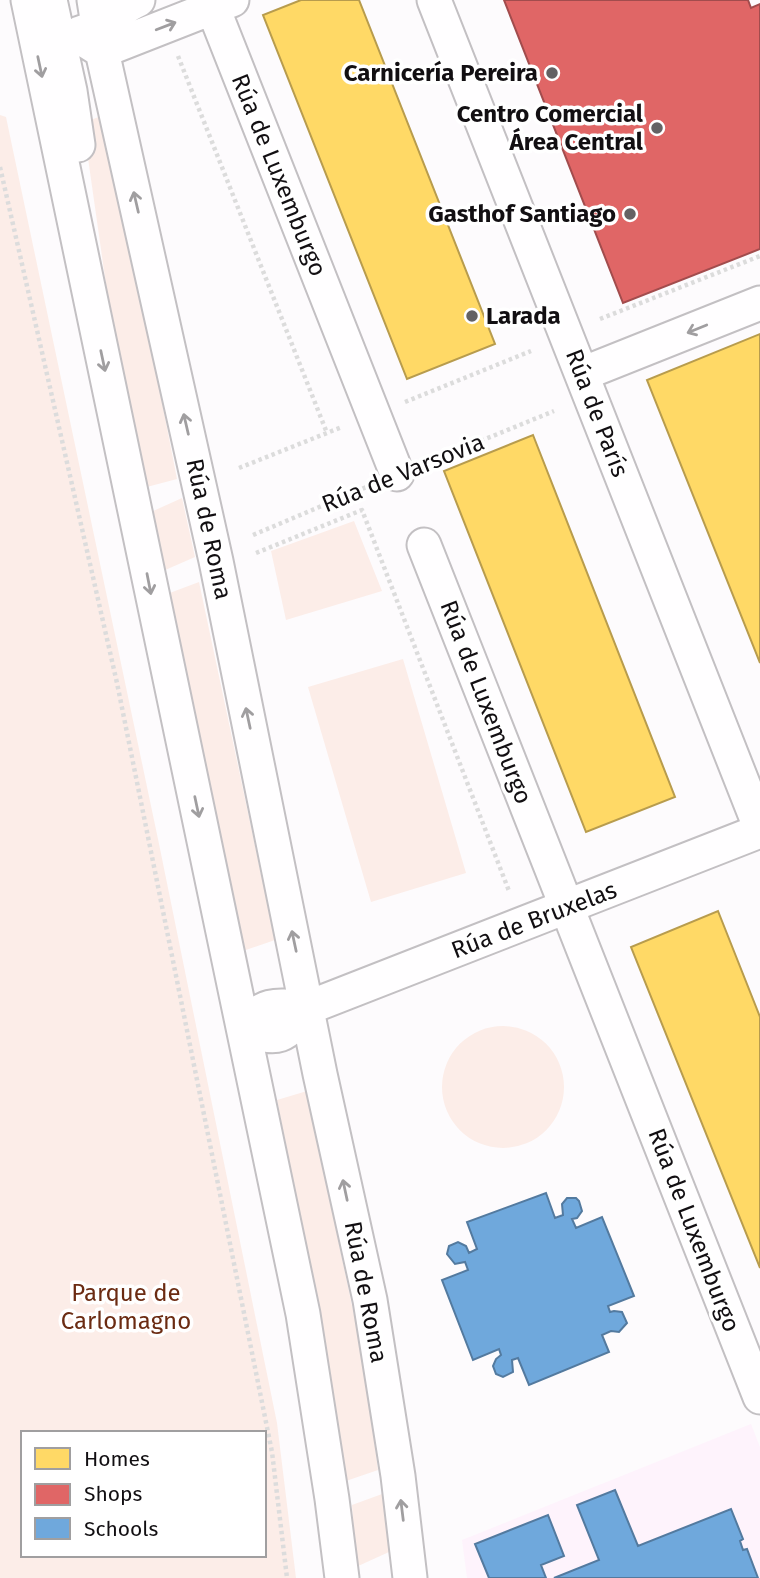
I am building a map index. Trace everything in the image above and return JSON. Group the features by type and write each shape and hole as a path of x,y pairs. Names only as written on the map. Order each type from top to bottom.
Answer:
{"street":[{"path":"28,0 303,1314 342,1578"},
{"path":"76,19 138,0"},
{"name":"Rúa de París","path":"434,0 760,829"},
{"path":"76,19 223,4"},
{"name":"Rúa de Luxemburgo","path":"223,4 397,474"},
{"path":"76,19 70,91 91,228 91,307"},
{"name":"Rúa de Roma","path":"76,19 211,535 307,1008 370,1300 411,1578"},
{"path":"582,374 760,303"},
{"name":"Rúa de Luxemburgo","path":"424,545 760,1397"},
{"name":"Rúa de Bruxelas","path":"307,1008 760,829"},
{"path":"243,1026 257,1011 273,1006 307,1008"}],"path":[{"path":"173,46 327,433"},
{"path":"0,167 117,683 272,1451 287,1578"},
{"path":"600,319 760,256"},
{"name":"Rúa de Varsovia","path":"253,535 554,411"},
{"path":"256,553 362,510 509,891"}],"shaded area":[{"path":"751,1424 760,1447 760,1578 467,1578 462,1540"}],"green space":[{"name":"Parque de Carlomagno","path":"0,115 6,117 158,839 277,1423 296,1578 0,1578"},
{"path":"101,116 177,479 143,488 118,369 83,123"},
{"path":"182,498 195,557 163,571 151,512"},
{"path":"354,521 382,591 286,620 271,551"},
{"path":"199,582 275,940 243,951 167,594"},
{"path":"403,659 466,873 371,902 308,687"},
{"path":"503,1026 526,1031 546,1044 559,1064 564,1087 559,1110 546,1130 526,1143 503,1148 480,1143 460,1130 447,1110 442,1087 447,1064 460,1044 480,1031"},
{"path":"307,1091 364,1363 378,1470 346,1481 330,1370 277,1100"},
{"path":"382,1494 389,1552 356,1567 352,1505"}],"building: Homes":[{"path":"301,0 359,0 495,344 407,379 263,15"},
{"path":"760,334 760,663 647,380"},
{"path":"533,435 675,797 586,832 444,471"},
{"path":"718,911 760,1017 760,1268 631,947"}],"building: Shops":[{"name":"Centro Comercial Área Central","path":"504,0 748,0 751,8 760,4 760,249 623,303"}],"building: Schools":[{"path":"546,1193 555,1218 563,1215 562,1204 567,1198 576,1198 579,1201 582,1211 577,1218 572,1219 576,1228 602,1217 634,1296 608,1306 610,1312 622,1312 627,1323 619,1332 611,1331 602,1335 609,1352 529,1385 518,1358 512,1360 513,1372 503,1377 496,1374 493,1366 501,1355 499,1349 473,1360 442,1280 468,1270 465,1262 455,1264 447,1254 449,1246 458,1242 466,1246 469,1253 477,1249 467,1222"},
{"path":"615,1490 638,1546 731,1509 743,1539 740,1541 743,1550 747,1549 758,1578 554,1578 599,1560 577,1505"},
{"path":"548,1515 564,1556 541,1565 546,1578 489,1578 475,1544"}],"place":[{"name":"Carnicería Pereira","path":"552,73"},
{"name":"Centro Comercial Área Central","path":"657,128"},
{"name":"Gasthof Santiago","path":"630,214"},
{"name":"Larada","path":"472,316"}]}
